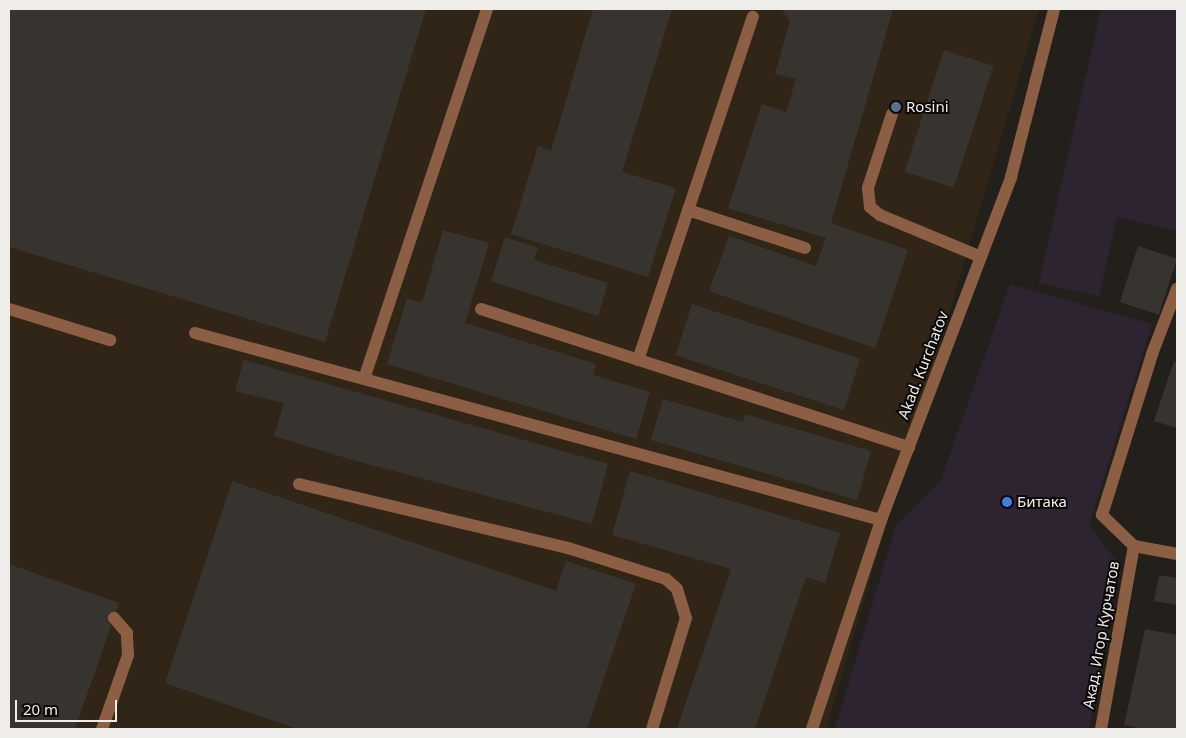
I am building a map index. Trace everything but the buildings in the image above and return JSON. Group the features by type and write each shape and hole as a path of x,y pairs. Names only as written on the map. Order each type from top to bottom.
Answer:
{"street":[{"path":"364,380 487,9"},
{"name":"Akad. Kurchatov","path":"812,729 881,520 1011,176 1054,9"},
{"path":"638,360 753,17"},
{"path":"892,114 868,188 870,207 880,215 981,257"},
{"path":"688,210 805,248"},
{"path":"1177,289 1152,354 1102,515 1134,546 1177,554"},
{"path":"9,309 110,340"},
{"path":"482,309 910,446"},
{"path":"195,333 881,520"},
{"path":"299,484 568,548 666,579 677,590 686,618 652,729"},
{"name":"Акад. Игор Курчатов","path":"1101,729 1134,546"},
{"path":"102,729 128,655 127,633 114,618"}],"shaded area":[{"path":"9,9 1039,9 826,729 9,729"},
{"path":"1101,9 1177,9 1177,231 1117,217 1099,296 1039,283"},
{"name":"Битака","path":"1010,284 1152,324 1089,525 1117,562 1089,729 835,729 896,525 941,480"}],"place":[{"name":"Rosini","path":"896,107"},
{"name":"Битака","path":"1007,502"}]}
